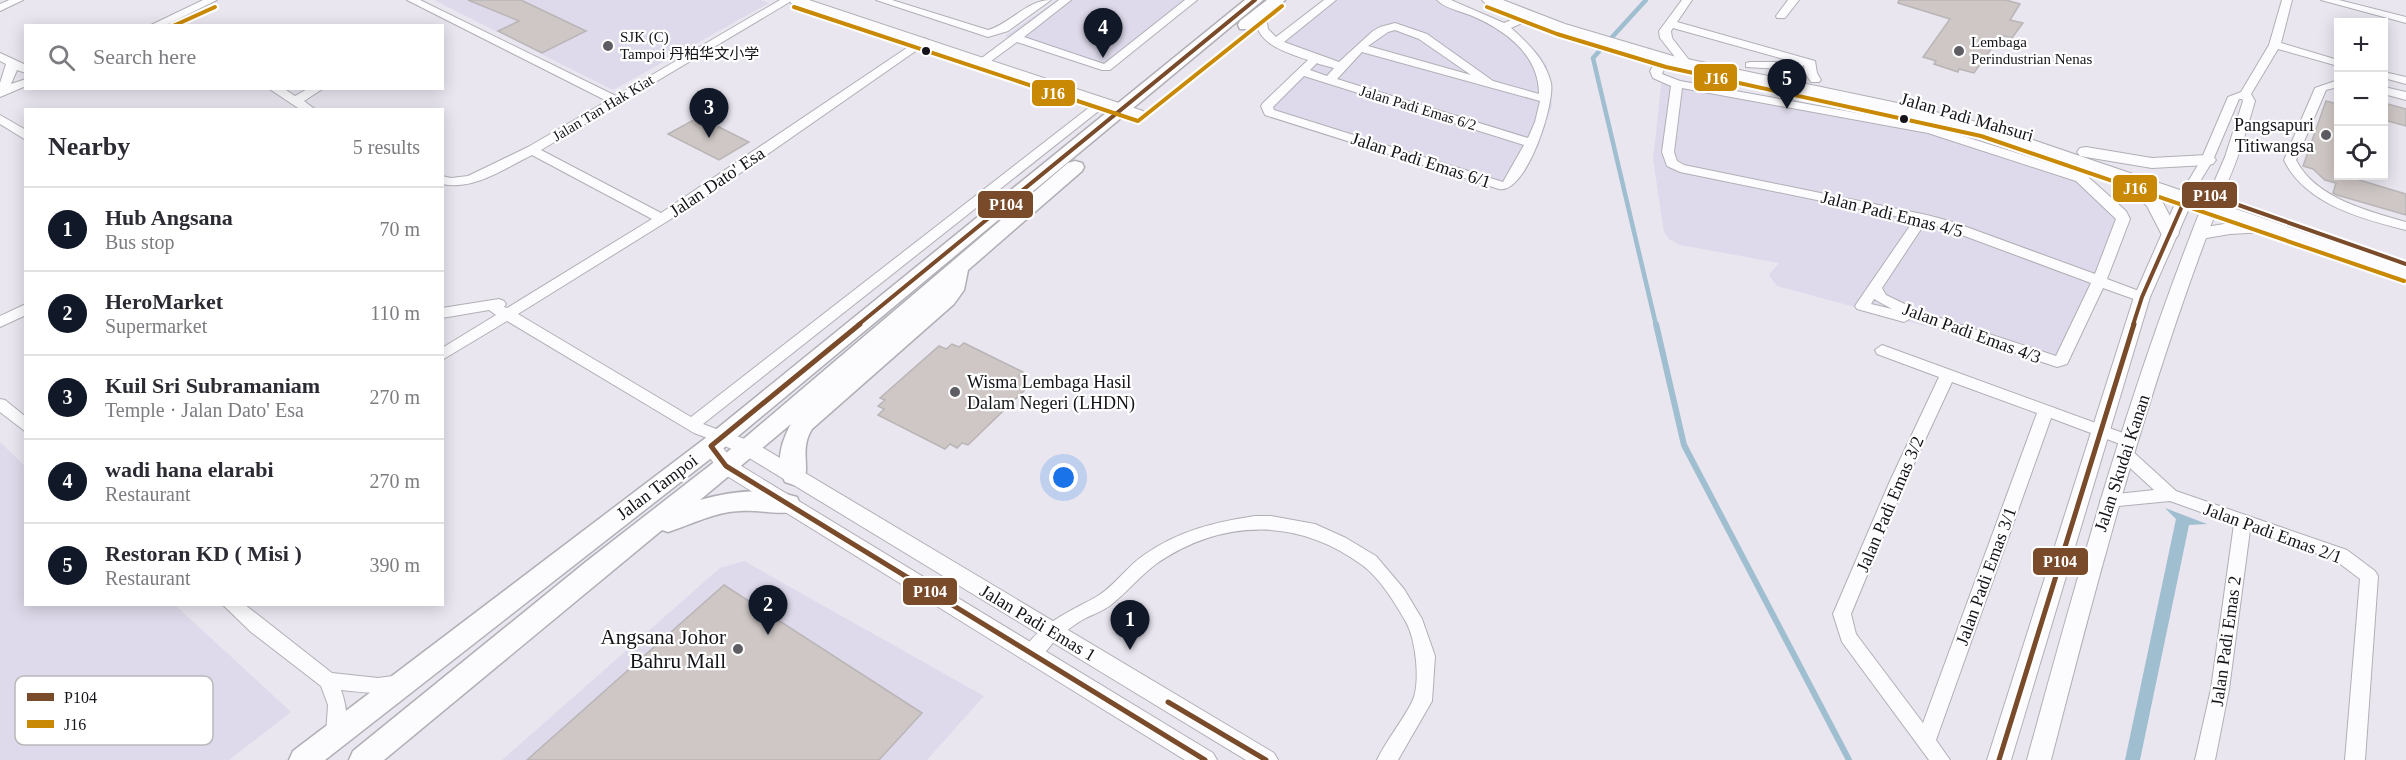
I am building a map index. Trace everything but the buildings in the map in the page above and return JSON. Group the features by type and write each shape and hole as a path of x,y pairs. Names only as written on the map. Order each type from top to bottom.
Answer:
{"main road":[{"name":"Jalan Tampoi","path":"303,760 710,441 1121,108 1258,6 1277,0"},
{"name":"Jalan Padi Mahsuri","path":"1490,0 1668,53 1750,65 1969,115 2086,152 2188,193 2406,264"},
{"name":"Jalan Padi Mahsuri","path":"1668,53 1687,65 1938,116 2117,175 2188,193"},
{"name":"Jalan Tampoi","path":"710,441 748,448 957,267 1121,108"},
{"path":"2086,152 2152,163 2207,160"},
{"path":"2117,175 2154,203 2170,232"},
{"name":"Jalan Padi Mahsuri","path":"2212,201 2291,233 2406,274"},
{"path":"2201,233 2245,227 2291,233"},
{"path":"794,476 790,457 792,445 804,423 947,299 954,290 957,267"},
{"name":"Jalan Tampoi","path":"363,760 634,538 710,441"},
{"path":"634,538 681,516 727,501 753,499 788,504"}],"street":[{"path":"0,8 18,0"},
{"path":"161,24 212,0"},
{"path":"412,0 447,23 617,101"},
{"name":"Jalan Tan Hak Kiat","path":"444,180 471,180 532,150 682,60 788,0"},
{"path":"796,0 1121,108"},
{"path":"881,0 988,34 1004,29 1046,0"},
{"path":"907,8 920,0"},
{"path":"983,62 1066,0"},
{"path":"1014,37 1106,68 1192,0"},
{"path":"1277,42 1330,0"},
{"name":"Jalan Padi Emas 6/1","path":"1315,59 1267,106 1269,112 1504,186 1508,184 1533,144 1547,106 1541,66 1534,54 1498,25 1442,0"},
{"path":"1686,0 1665,32 1668,53 1656,71 1658,76 1677,84 1930,130 2081,178 2121,214 2123,219 2099,281"},
{"path":"1780,16 1794,0"},
{"path":"2188,193 2207,160 2234,97 2245,94 2275,45 2287,0"},
{"path":"2329,0 2406,20"},
{"path":"1258,6 1263,32 1277,42 1315,59 1342,67"},
{"path":"1498,25 1520,9"},
{"path":"1669,23 1806,61"},
{"path":"1329,80 1386,28 1398,26 1431,40 1489,83"},
{"name":"Jalan Dato' Esa","path":"444,354 662,219 924,42"},
{"path":"2275,45 2334,62"},
{"path":"1362,48 1546,99"},
{"path":"0,56 24,69"},
{"path":"1750,65 1796,67 1806,61"},
{"path":"1806,61 1815,80"},
{"path":"0,92 8,82 12,62"},
{"name":"Jalan Padi Emas 6/2","path":"1303,72 1533,144"},
{"path":"2388,76 2406,81"},
{"path":"0,92 24,83"},
{"name":"Jalan Padi Emas 4/5","path":"1677,84 1668,152 1671,163 1680,168 1948,225 2142,297"},
{"path":"2334,84 2321,88 2290,160 2292,167 2321,193 2338,203 2406,226"},
{"path":"278,90 307,108"},
{"path":"295,100 314,90"},
{"path":"2388,92 2406,96"},
{"path":"2212,201 2231,158 2249,101 2245,94"},
{"path":"491,305 710,441 1121,108"},
{"path":"0,119 24,135"},
{"path":"532,150 662,219"},
{"name":"Jalan Skudai Kanan","path":"1999,760 2142,297 2188,193"},
{"name":"Jalan Skudai Kanan","path":"2039,760 2108,501 2174,302 2212,201"},
{"path":"1922,218 1862,306 1962,332"},
{"name":"Jalan Padi Emas 4/3","path":"1875,288 1877,294 1892,304 1962,332 2049,361 2062,360 2099,281"},
{"path":"444,313 516,301 544,293"},
{"path":"0,322 24,310"},
{"path":"1882,350 2101,431 2126,447"},
{"name":"Jalan Padi Emas 3/2","path":"1926,741 1848,636 1842,614 1898,481 1948,374"},
{"path":"1,405 24,424"},
{"name":"Jalan Padi Emas 3/1","path":"1926,741 2046,410"},
{"name":"Jalan Padi Emas 1","path":"710,441 788,504 1030,655 1205,760"},
{"name":"Jalan Padi Emas 2/1","path":"2126,447 2170,495"},
{"name":"Jalan Padi Emas 1","path":"748,448 1266,760"},
{"name":"Jalan Padi Emas 2/1","path":"2108,501 2170,495 2341,555 2369,576 2355,760"},
{"path":"1030,655 1052,632 1077,614 1104,601 1149,560 1188,538 1217,528 1255,522 1271,522 1309,529 1370,561 1398,594 1416,624 1426,656 1423,701 1387,760"},
{"name":"Jalan Padi Emas 2","path":"2205,760 2220,689 2242,522"},
{"path":"233,606 256,627 328,681 378,686 403,682"},
{"path":"328,681 336,705 334,735"},
{"path":"1926,741 1940,760"}],"shaded area":[{"name":"SJK (C) Tampoi 丹柏华文小学","path":"434,0 761,0 769,3 613,90"},
{"path":"1057,0 1198,0 1111,70 1100,70 1005,36"},
{"path":"1323,0 1449,0 1511,29 1539,54 1547,66 1552,106 1539,145 1513,185 1507,189 1501,189 1264,114 1262,106 1308,60 1271,42"},
{"path":"1662,76 1939,130 2076,173 2126,213 2129,223 2104,288 2068,363 2053,366 1958,335 1777,286 1769,275 1779,263 1680,245 1669,239 1664,232 1653,160"},
{"path":"0,442 24,465 24,606 176,606 291,712 229,760 0,760"},
{"name":"Angsana Johor Bahru Mall","path":"744,561 984,696 927,760 502,760 720,568"}],"water":[{"path":"2165,508 2207,524 2189,525 2140,760 2125,760 2176,519"}],"waterway":[{"path":"1646,0 1593,58 1656,325"},
{"path":"1656,324 1684,445 1849,760"}],"transit line":[{"name":"P104","path":"1205,760 726,466 711,446 1255,0"},
{"name":"J16","path":"794,7 1138,121 1282,6"},
{"name":"J16","path":"177,24 215,7"},
{"name":"J16","path":"1487,7 1557,34 1666,67 1981,136 2404,281"},
{"name":"P104","path":"1999,760 2142,297 2190,188 2406,264"},
{"name":"P104","path":"1168,702 1266,760"}],"place":[{"name":"SJK (C) Tampoi 丹柏华文小学","path":"608,46"},
{"name":"Lembaga Perindustrian Nenas","path":"1959,51"},
{"name":"wadi hana elarabi","path":"1103,58"},
{"name":"Restoran KD ( Misi )","path":"1787,109"},
{"name":"Pangsapuri Titiwangsa","path":"2326,135"},
{"name":"Kuil Sri Subramaniam","path":"709,138"},
{"name":"Wisma Lembaga Hasil Dalam Negeri (LHDN)","path":"955,392"},
{"name":"HeroMarket","path":"768,635"},
{"name":"Angsana Johor Bahru Mall","path":"738,649"},
{"name":"Hub Angsana","path":"1130,650"}]}
